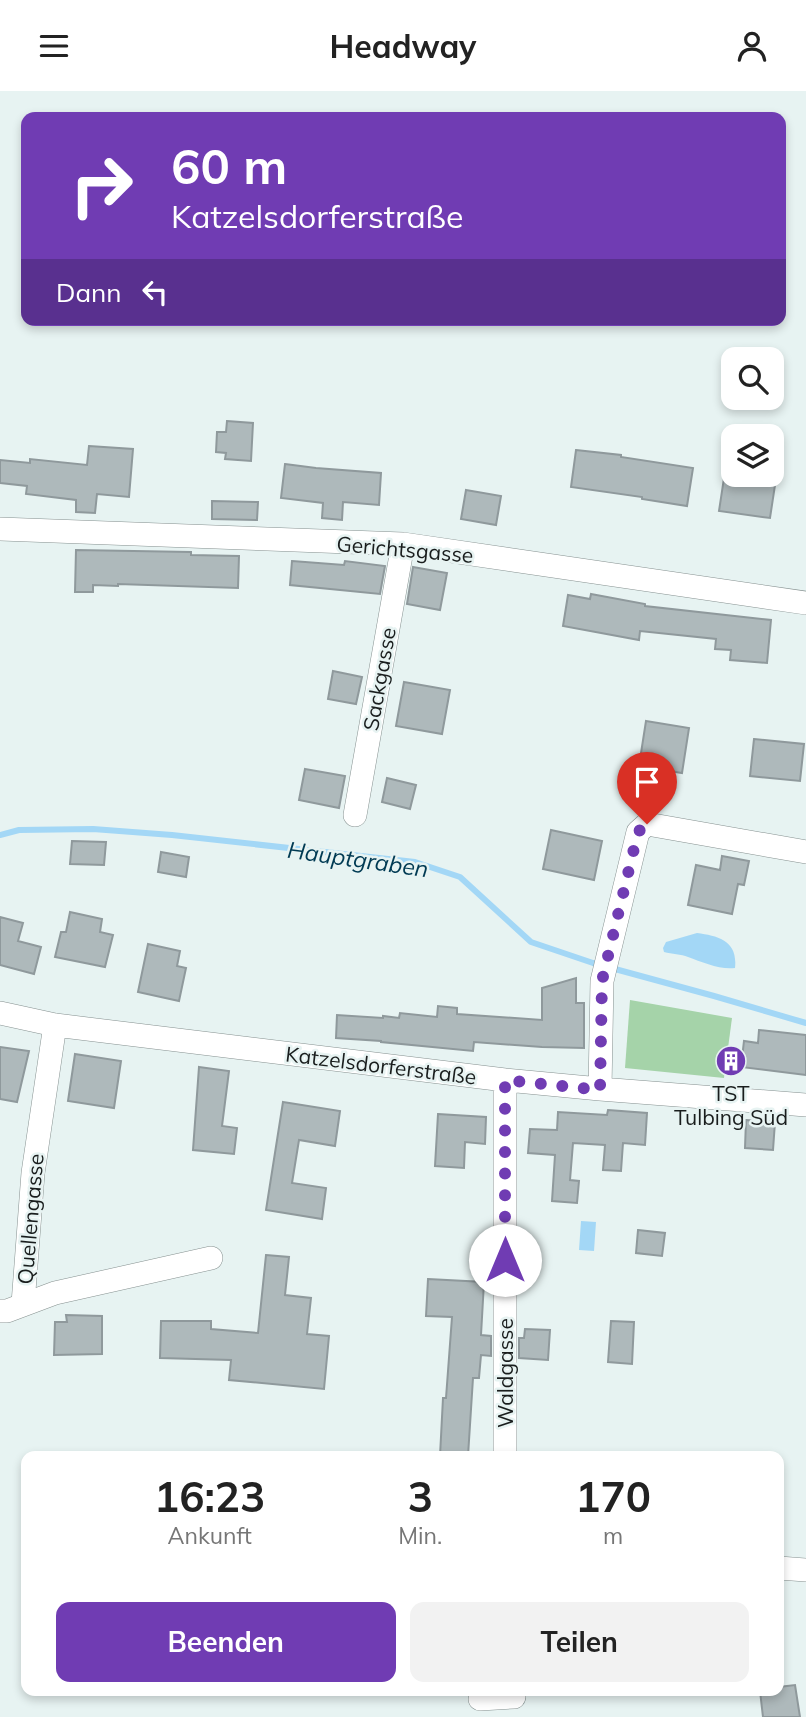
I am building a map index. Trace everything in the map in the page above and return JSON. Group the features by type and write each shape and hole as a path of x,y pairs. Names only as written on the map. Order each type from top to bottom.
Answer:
{"street":[{"name":"Gerichtsgasse","path":"0,529 403,544 806,603"},
{"name":"Sackgasse","path":"355,815 403,544"},
{"path":"600,1090 602,981 638,832 647,824 806,852"},
{"name":"Katzelsdorferstraße","path":"0,1013 55,1025 505,1080 600,1090 806,1105"},
{"name":"Quellengasse","path":"55,1025 33,1173 23,1304 55,1293 211,1258"},
{"name":"Waldgasse","path":"505,1080 505,1451"},
{"path":"0,1311 23,1304"},
{"path":"784,1568 806,1570"},
{"path":"480,1699 514,1696"}],"green space":[{"path":"630,1000 732,1018 724,1078 625,1068"}],"water":[{"path":"697,933 725,941 733,952 735,968 717,967 664,952 666,942"},
{"path":"581,1221 596,1222 594,1251 579,1250"}],"building":[{"path":"227,421 253,423 251,461 225,459 226,453 216,452 217,432 226,432"},
{"path":"89,446 133,449 129,497 97,494 95,513 76,512 76,500 26,494 27,486 0,483 0,460 30,463 30,459 87,465"},
{"path":"576,450 693,468 687,506 571,487"},
{"path":"285,464 381,473 379,505 343,502 342,520 322,518 323,503 281,498"},
{"path":"723,487 775,487 770,518 719,511"},
{"path":"466,490 501,496 496,525 461,519"},
{"path":"212,501 258,502 257,520 212,519"},
{"path":"76,550 191,552 191,555 239,556 238,588 118,584 93,585 93,592 75,592"},
{"path":"292,561 344,565 345,561 385,566 380,594 290,585"},
{"path":"413,567 447,573 440,610 407,604"},
{"path":"591,594 645,606 771,620 767,663 730,660 731,650 715,649 716,639 640,631 639,640 563,626 568,595 590,599"},
{"path":"333,671 362,677 356,704 328,699"},
{"path":"404,682 450,690 442,734 396,726"},
{"path":"646,721 689,728 682,773 639,766"},
{"path":"754,739 804,744 800,781 750,776"},
{"path":"305,769 345,776 339,808 299,800"},
{"path":"387,778 416,785 410,809 382,802"},
{"path":"551,830 602,841 594,880 543,869"},
{"path":"72,841 106,842 104,865 70,864"},
{"path":"161,852 189,857 186,877 158,872"},
{"path":"722,856 749,861 744,885 738,884 732,914 688,905 696,865 720,870"},
{"path":"70,912 102,919 100,932 113,935 105,967 55,957 61,932 66,932"},
{"path":"0,917 23,923 18,941 41,947 34,974 0,965"},
{"path":"148,944 180,951 177,966 186,968 179,1001 138,992"},
{"path":"576,978 576,1003 584,1003 584,1048 474,1042 473,1051 336,1038 337,1015 399,1018 400,1013 437,1017 438,1006 457,1008 457,1014 542,1020 542,988"},
{"path":"759,1030 806,1035 806,1075 741,1067 744,1041 758,1043"},
{"path":"0,1047 29,1051 17,1102 0,1099"},
{"path":"75,1054 121,1061 114,1108 68,1101"},
{"path":"199,1067 229,1071 222,1126 237,1128 234,1154 193,1150"},
{"path":"283,1102 340,1111 335,1146 299,1140 292,1183 326,1188 322,1219 266,1210"},
{"path":"608,1110 647,1113 645,1145 623,1143 621,1171 603,1170 605,1145 573,1143 570,1180 579,1181 577,1203 552,1201 555,1155 528,1153 530,1129 557,1130 558,1112 607,1115"},
{"path":"438,1114 486,1117 485,1144 465,1142 464,1168 435,1166"},
{"path":"746,1120 775,1122 773,1150 745,1148"},
{"path":"638,1230 665,1233 662,1256 636,1253"},
{"path":"266,1255 289,1257 285,1295 311,1298 307,1334 329,1336 324,1389 229,1380 231,1360 160,1358 161,1321 211,1321 211,1329 258,1333"},
{"path":"428,1279 484,1282 481,1335 491,1336 491,1356 481,1355 479,1378 473,1378 468,1451 440,1451 452,1317 426,1316"},
{"path":"66,1315 102,1316 102,1354 54,1355 55,1322 67,1322"},
{"path":"611,1321 634,1322 632,1364 608,1362"},
{"path":"525,1329 550,1330 548,1360 519,1358 519,1338 524,1338"},
{"path":"795,1685 800,1717 763,1717 761,1696 784,1696 784,1686"}],"waterway":[{"name":"Hauptgraben","path":"0,835 19,830 93,829 415,862 460,877 531,942 593,963 806,1023"}],"place":[{"name":"TST Tulbing Süd","path":"731,1061"}],"route":[{"path":"505,1260 505,1080 600,1090 602,981 638,832 647,824"}]}
